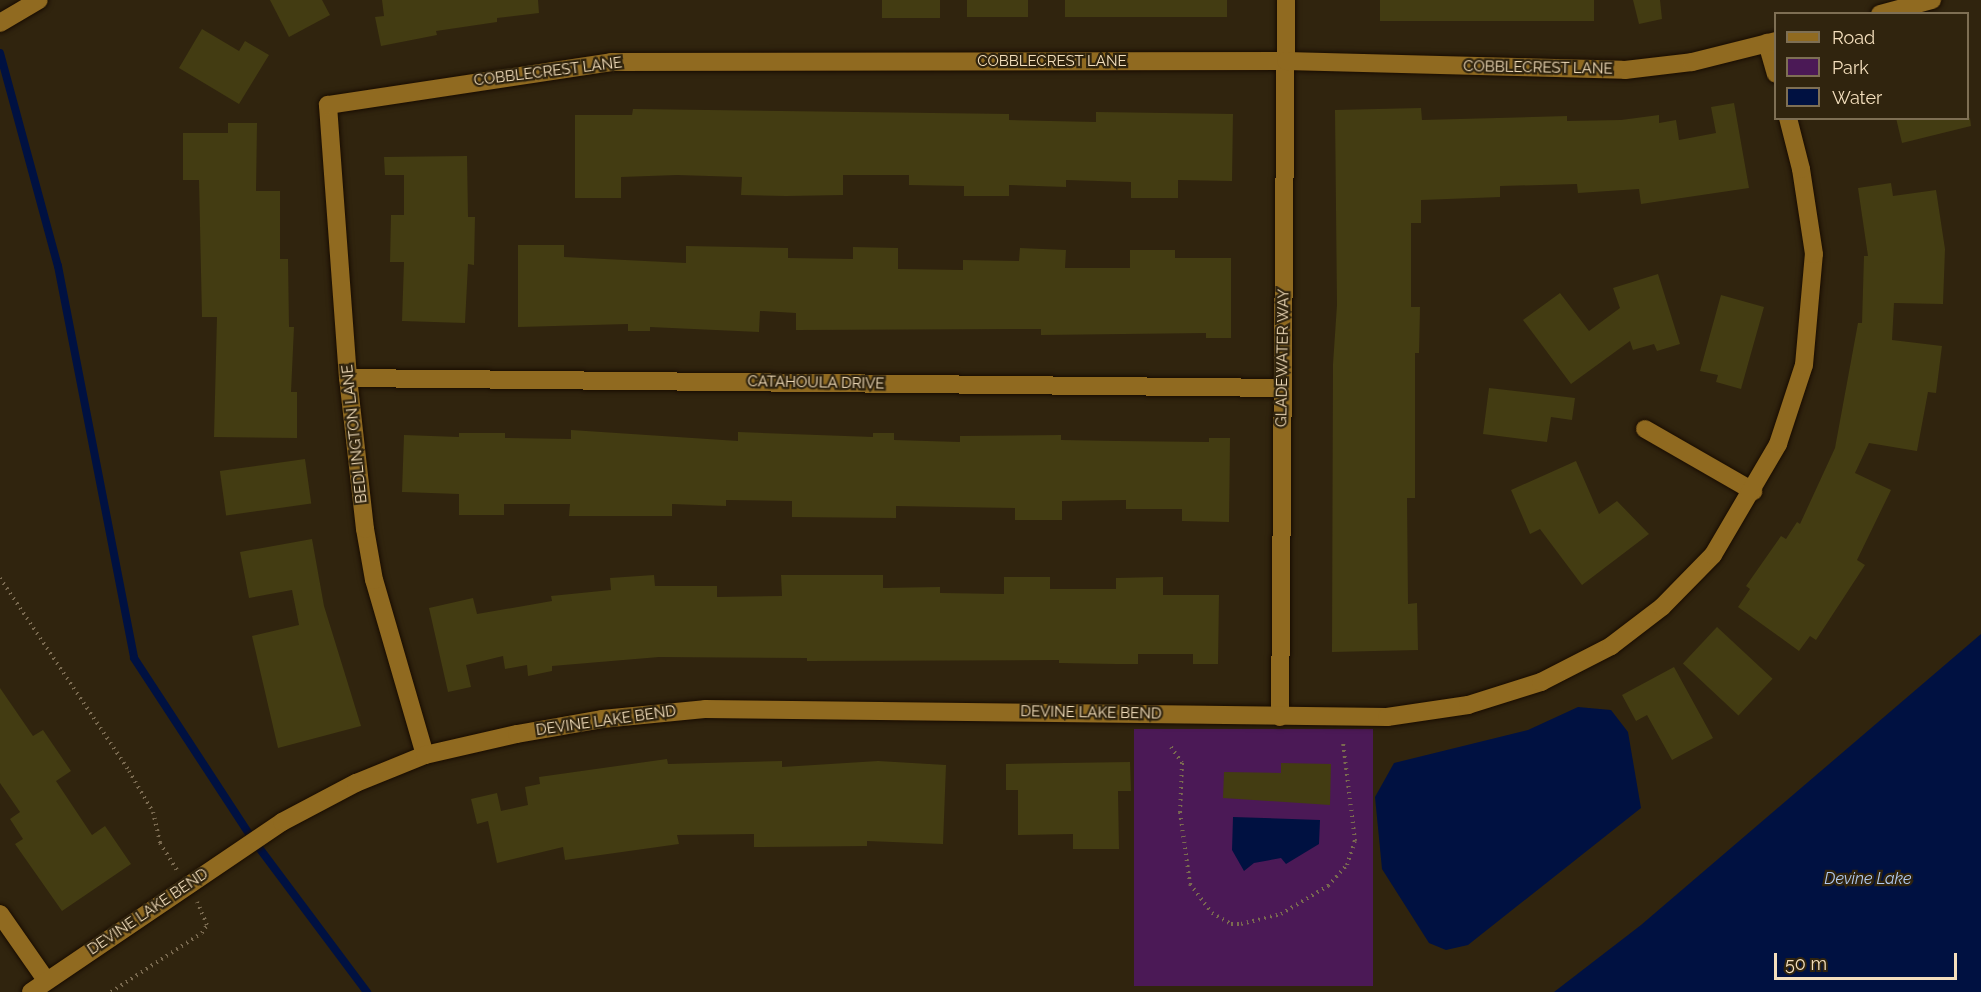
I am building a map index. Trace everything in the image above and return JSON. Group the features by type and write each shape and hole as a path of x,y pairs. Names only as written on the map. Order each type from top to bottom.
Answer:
{"street":[{"path":"0,23 39,0"},
{"name":"GLADEWATER WAY","path":"1280,717 1286,0"},
{"path":"1887,12 1932,0"},
{"path":"1771,42 1774,61"},
{"name":"COBBLECREST LANE","path":"328,105 611,62 1286,61 1625,70 1692,62 1771,42"},
{"name":"BEDLINGTON LANE","path":"328,105 348,378 374,580 425,755"},
{"name":"DEVINE LAKE BEND","path":"31,992 282,822 356,783 425,755 602,719 705,709 1387,717 1468,705 1542,682 1611,646 1662,607 1713,555 1753,491 1778,444 1804,365 1814,254 1801,169 1789,120"},
{"name":"CATAHOULA DRIVE","path":"348,378 1283,388"},
{"path":"1645,429 1753,491"},
{"path":"0,914 46,980"}],"path":[{"path":"0,578 129,771 153,812 160,843 187,886 207,925 202,933 111,992"},
{"path":"1171,747 1182,763 1180,812 1190,884 1212,913 1231,924 1241,924 1281,914 1328,886 1347,865 1355,841 1343,742"}],"green space":[{"path":"1134,729 1373,729 1373,986 1134,986"}],"water":[{"name":"Devine Lake","path":"1981,634 1981,992 1554,992 1641,925"},
{"path":"1578,707 1611,710 1628,732 1641,808 1468,945 1446,950 1429,943 1382,869 1375,797 1394,763 1528,730"},
{"path":"1233,817 1320,820 1319,844 1286,864 1281,858 1254,863 1244,871 1232,850"}],"building":[{"path":"270,0 322,0 330,15 289,37"},
{"path":"382,0 538,0 539,13 497,18 497,22 436,31 437,35 381,46 375,17 384,16"},
{"path":"882,0 940,0 940,18 882,18"},
{"path":"967,0 1028,0 1028,17 967,17"},
{"path":"1065,0 1227,0 1227,17 1065,17"},
{"path":"1380,0 1594,0 1594,21 1380,21"},
{"path":"1633,0 1660,0 1662,19 1639,24"},
{"path":"202,29 239,51 245,41 269,55 239,104 179,68"},
{"path":"1734,103 1749,188 1641,204 1639,189 1578,193 1577,184 1500,186 1500,197 1421,200 1421,223 1411,223 1411,307 1420,307 1419,353 1415,353 1415,498 1407,498 1408,604 1417,603 1418,650 1332,652 1333,364 1337,305 1335,110 1421,108 1422,120 1567,116 1567,121 1621,120 1659,115 1659,123 1676,120 1679,140 1716,133 1711,107"},
{"path":"633,109 1009,114 1009,120 1096,122 1096,112 1233,114 1232,181 1178,180 1178,198 1131,198 1131,182 1066,180 1066,187 1009,185 1009,196 964,196 964,186 909,185 909,175 843,175 843,195 786,196 741,195 742,177 677,175 621,177 621,198 575,198 575,115 632,115"},
{"path":"1970,118 1971,126 1902,143 1896,120 1969,120"},
{"path":"228,123 257,123 256,191 280,191 280,259 288,259 289,327 294,327 291,392 297,392 297,438 214,437 217,317 202,317 199,180 183,180 183,133 228,133"},
{"path":"467,156 468,217 475,217 474,265 468,264 465,323 402,321 404,262 390,262 391,215 404,215 404,175 385,175 384,157"},
{"path":"1891,183 1893,196 1936,190 1945,249 1943,304 1894,303 1892,340 1942,346 1936,393 1928,392 1917,451 1869,443 1855,473 1891,490 1857,560 1865,565 1816,640 1810,636 1799,651 1738,607 1750,589 1746,586 1781,536 1786,539 1797,522 1800,524 1835,448 1858,323 1862,323 1864,256 1868,256 1858,188"},
{"path":"518,245 564,245 564,257 686,263 686,246 788,248 788,258 853,259 853,247 898,248 898,269 963,270 963,260 1019,261 1020,248 1066,250 1065,268 1130,268 1130,250 1175,250 1175,258 1231,258 1231,338 1206,338 1206,333 1041,335 1041,329 796,330 796,313 760,311 759,332 650,327 650,331 628,331 628,324 518,327"},
{"path":"1658,274 1680,344 1657,351 1654,344 1633,350 1630,341 1571,384 1523,320 1560,293 1589,331 1620,308 1613,288"},
{"path":"1721,295 1764,307 1741,389 1716,382 1718,375 1700,371"},
{"path":"1489,388 1575,398 1572,420 1551,417 1547,442 1483,434"},
{"path":"571,430 738,441 738,432 873,437 873,433 894,433 894,440 960,442 960,436 1061,435 1061,440 1209,442 1209,438 1230,438 1229,522 1182,521 1182,509 1126,509 1126,500 1062,501 1062,520 1015,520 1015,508 896,506 896,518 792,517 792,501 726,500 726,506 672,504 672,516 569,516 570,504 504,504 504,515 459,515 459,494 402,492 404,435 459,437 459,433 505,433 505,438 571,439"},
{"path":"305,459 311,504 226,516 220,471"},
{"path":"1576,461 1599,514 1617,501 1649,534 1582,585 1540,529 1530,534 1511,490"},
{"path":"312,539 324,606 361,726 278,748 252,636 299,625 292,590 249,598 240,552"},
{"path":"654,575 655,586 717,586 717,597 782,596 781,575 883,575 883,588 940,587 940,593 1004,594 1004,577 1050,577 1050,589 1116,589 1116,578 1163,577 1163,595 1219,595 1218,664 1193,664 1193,654 1138,654 1138,664 1059,663 1059,660 807,661 807,658 659,657 552,666 552,671 528,676 527,665 505,669 503,656 466,665 471,687 448,692 429,608 473,598 477,614 552,601 551,596 611,590 610,578"},
{"path":"1717,627 1773,679 1738,715 1683,664"},
{"path":"1674,667 1713,738 1672,760 1647,715 1636,721 1622,695"},
{"path":"0,688 33,736 43,730 71,771 56,781 92,835 105,826 131,864 62,911 15,844 23,839 10,819 20,812 0,783"},
{"path":"667,759 668,764 782,761 782,767 878,761 946,765 943,844 867,841 867,846 754,847 754,834 677,835 679,844 565,860 563,847 497,863 488,821 477,824 471,799 497,793 501,811 528,805 525,787 540,784 539,777"},
{"path":"1130,762 1131,791 1118,791 1119,849 1073,849 1073,834 1018,835 1018,790 1006,790 1006,764"},
{"path":"1281,763 1331,764 1330,805 1223,798 1224,772 1281,773"}],"waterway":[{"path":"0,53 58,266 134,658 251,837 367,992"}]}
